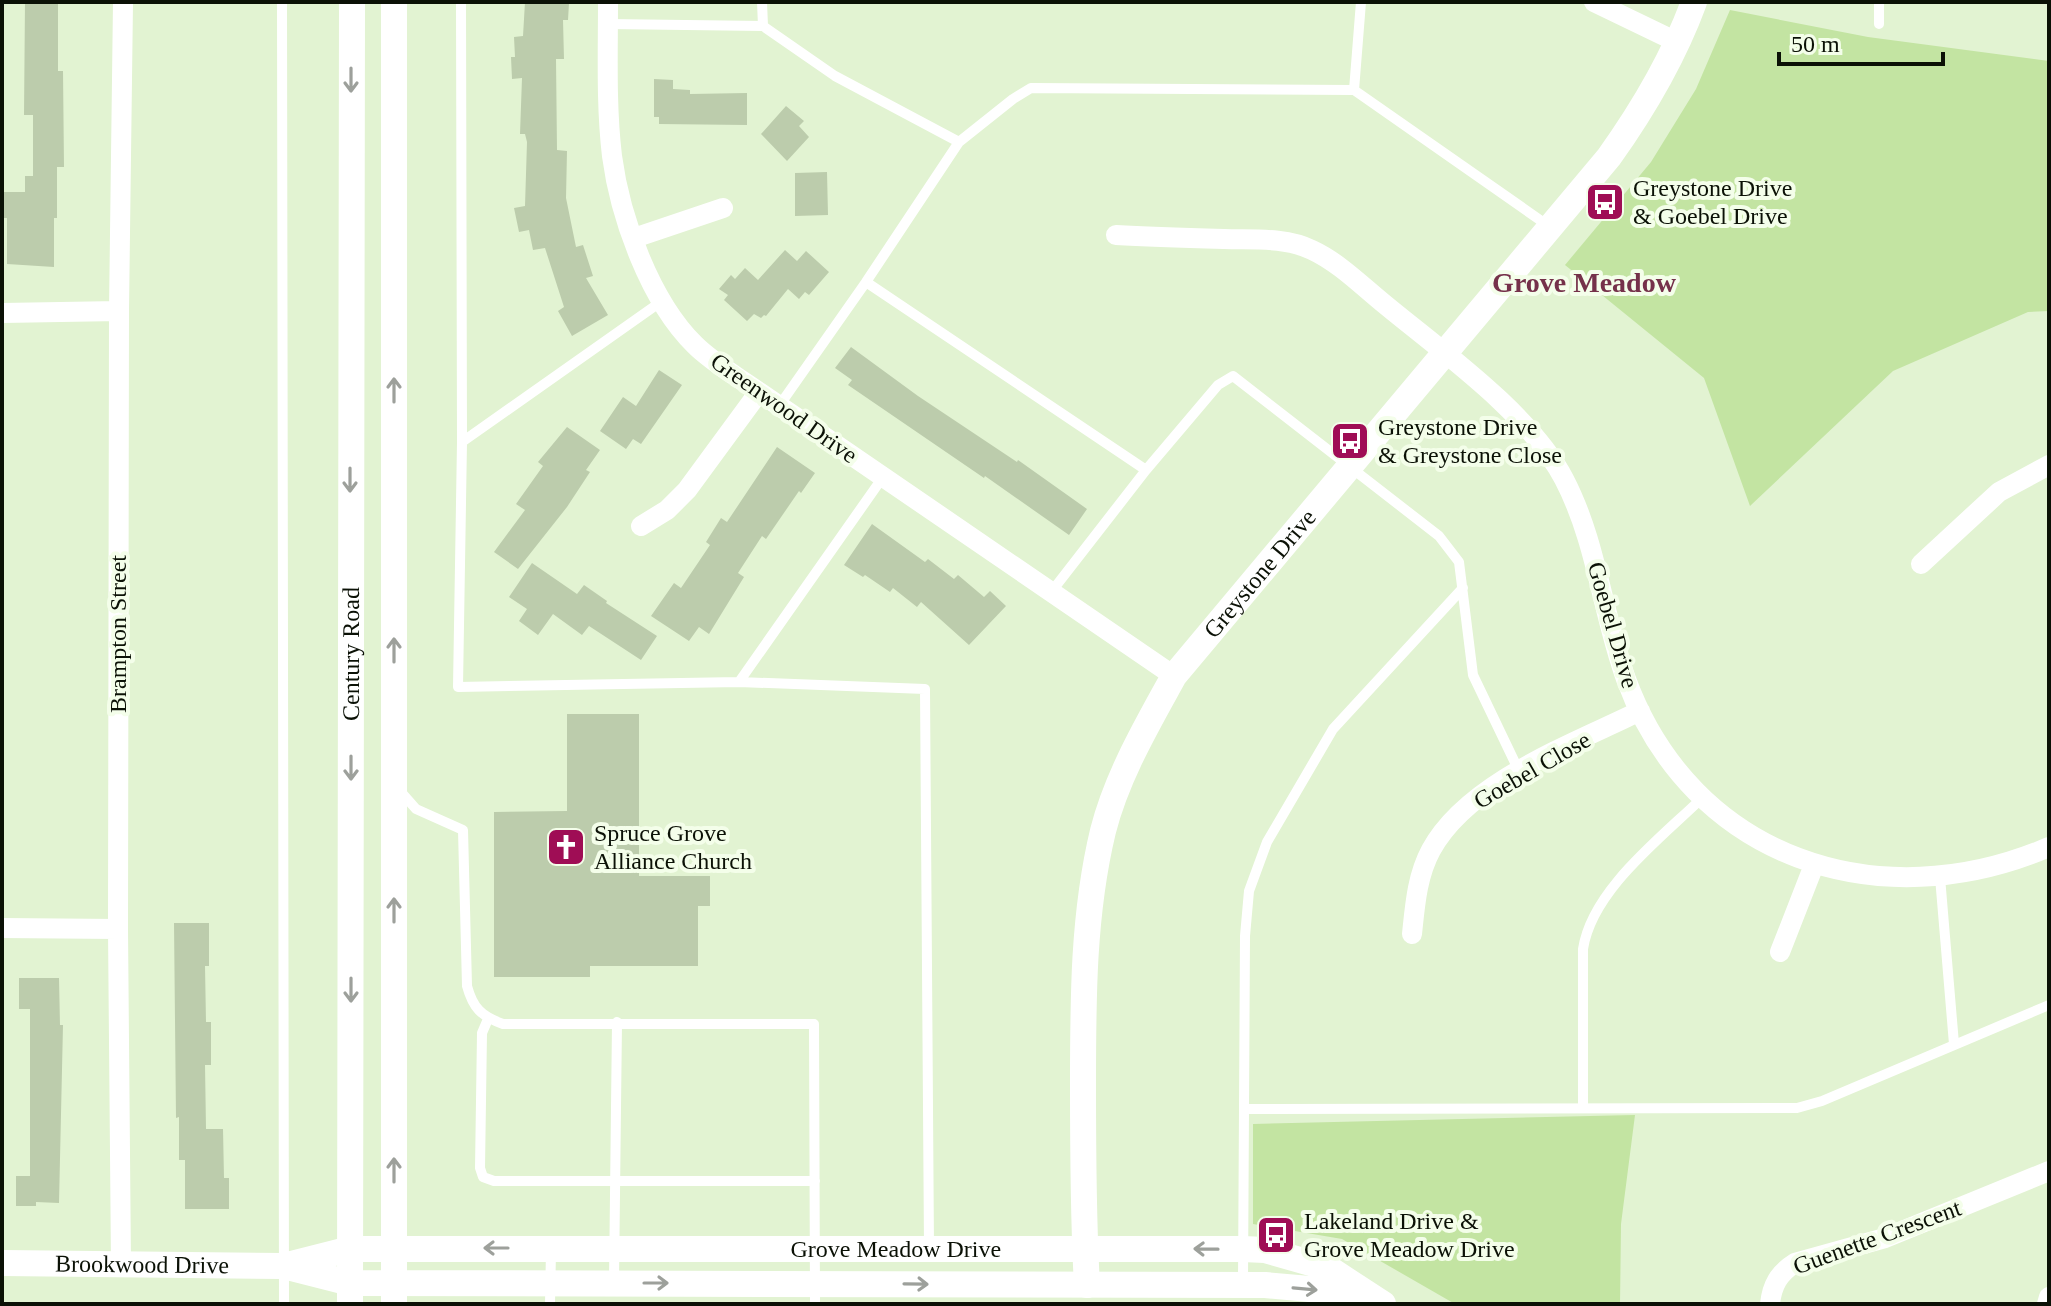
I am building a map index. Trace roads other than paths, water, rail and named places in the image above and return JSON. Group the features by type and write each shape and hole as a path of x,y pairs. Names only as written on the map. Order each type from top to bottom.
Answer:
{"street":[{"name":"Brampton Street","path":"121,1265 118,929 123,2"},
{"name":"Century Road","path":"350,1294 352,2"},
{"name":"Century Road","path":"394,2 394,1294"},
{"name":"Greenwood Drive","path":"608,2 612,154 616,184 646,271 677,325 696,347 759,392 1174,676"},
{"path":"1594,2 1679,43"},
{"name":"Greystone Drive","path":"1087,1295 1083,990 1088,911 1104,828 1135,747 1174,676 1609,157 1638,117 1679,43 1694,2"},
{"path":"634,238 723,208"},
{"name":"Goebel Drive","path":"1116,235 1285,241 1312,250 1338,267 1444,353 1526,425 1563,477 1590,543 1625,677 1654,740 1702,798 1770,847 1814,865 1892,877 1940,877 2013,862 2049,847"},
{"path":"2,313 119,311"},
{"path":"641,526 667,510 687,490 759,392"},
{"path":"1921,564 1999,492 2049,465"},
{"name":"Goebel Close","path":"1412,934 1418,881 1431,849 1475,798 1519,771 1640,711"},
{"path":"1780,952 1814,865"},
{"path":"2,928 118,929"},
{"name":"Guenette Crescent","path":"1770,1304 1775,1283 1783,1270 1795,1263 1885,1238 2047,1178"},
{"name":"Grove Meadow Drive","path":"350,1249 929,1247 1265,1250 1328,1268 1382,1304"},
{"name":"Brookwood Drive","path":"2,1263 283,1266 350,1249"},
{"name":"Brookwood Drive","path":"283,1266 350,1294"},
{"name":"Grove Meadow Drive","path":"350,1294 550,1294 614,1283 816,1293 1087,1295 1244,1286 1321,1290 1382,1304"},
{"path":"2047,1304 2049,1297"}],"lane":[{"path":"282,2 284,1304"},
{"path":"461,2 462,442 458,687 739,682 925,689 929,1247"},
{"path":"762,2 763,26"},
{"path":"1354,90 1361,2"},
{"path":"1879,2 1879,24"},
{"path":"608,24 763,26 835,76 959,142"},
{"path":"779,406 959,142 1031,88 1354,90 1552,228"},
{"path":"866,282 1146,470"},
{"path":"462,442 662,301"},
{"path":"1052,591 1146,470 1218,385 1233,376 1439,536 1459,562 1473,675 1519,771"},
{"path":"739,682 883,477"},
{"path":"1244,1286 1245,936 1249,891 1267,842 1333,729 1463,588"},
{"path":"394,778 404,799 416,809 463,830 467,986 477,1011 488,1019 503,1024 814,1024 816,1293"},
{"path":"1583,1107 1585,934 1602,900 1702,798"},
{"path":"1940,877 1954,1044"},
{"path":"1244,1109 1797,1108 1822,1101 2049,1005"},
{"path":"488,1019 482,1033 480,1168 483,1177 494,1181 815,1181"},
{"path":"614,1283 617,1022"},
{"path":"550,1294 551,1247"}],"place":[{"name":"Greystone Drive & Goebel Drive","path":"1605,202"},
{"name":"Greystone Drive & Greystone Close","path":"1350,441"},
{"name":"Spruce Grove Alliance Church","path":"566,847"},
{"name":"Lakeland Drive & Grove Meadow Drive","path":"1276,1235"}],"district":[{"name":"Grove Meadow","path":"1584,282"}]}
